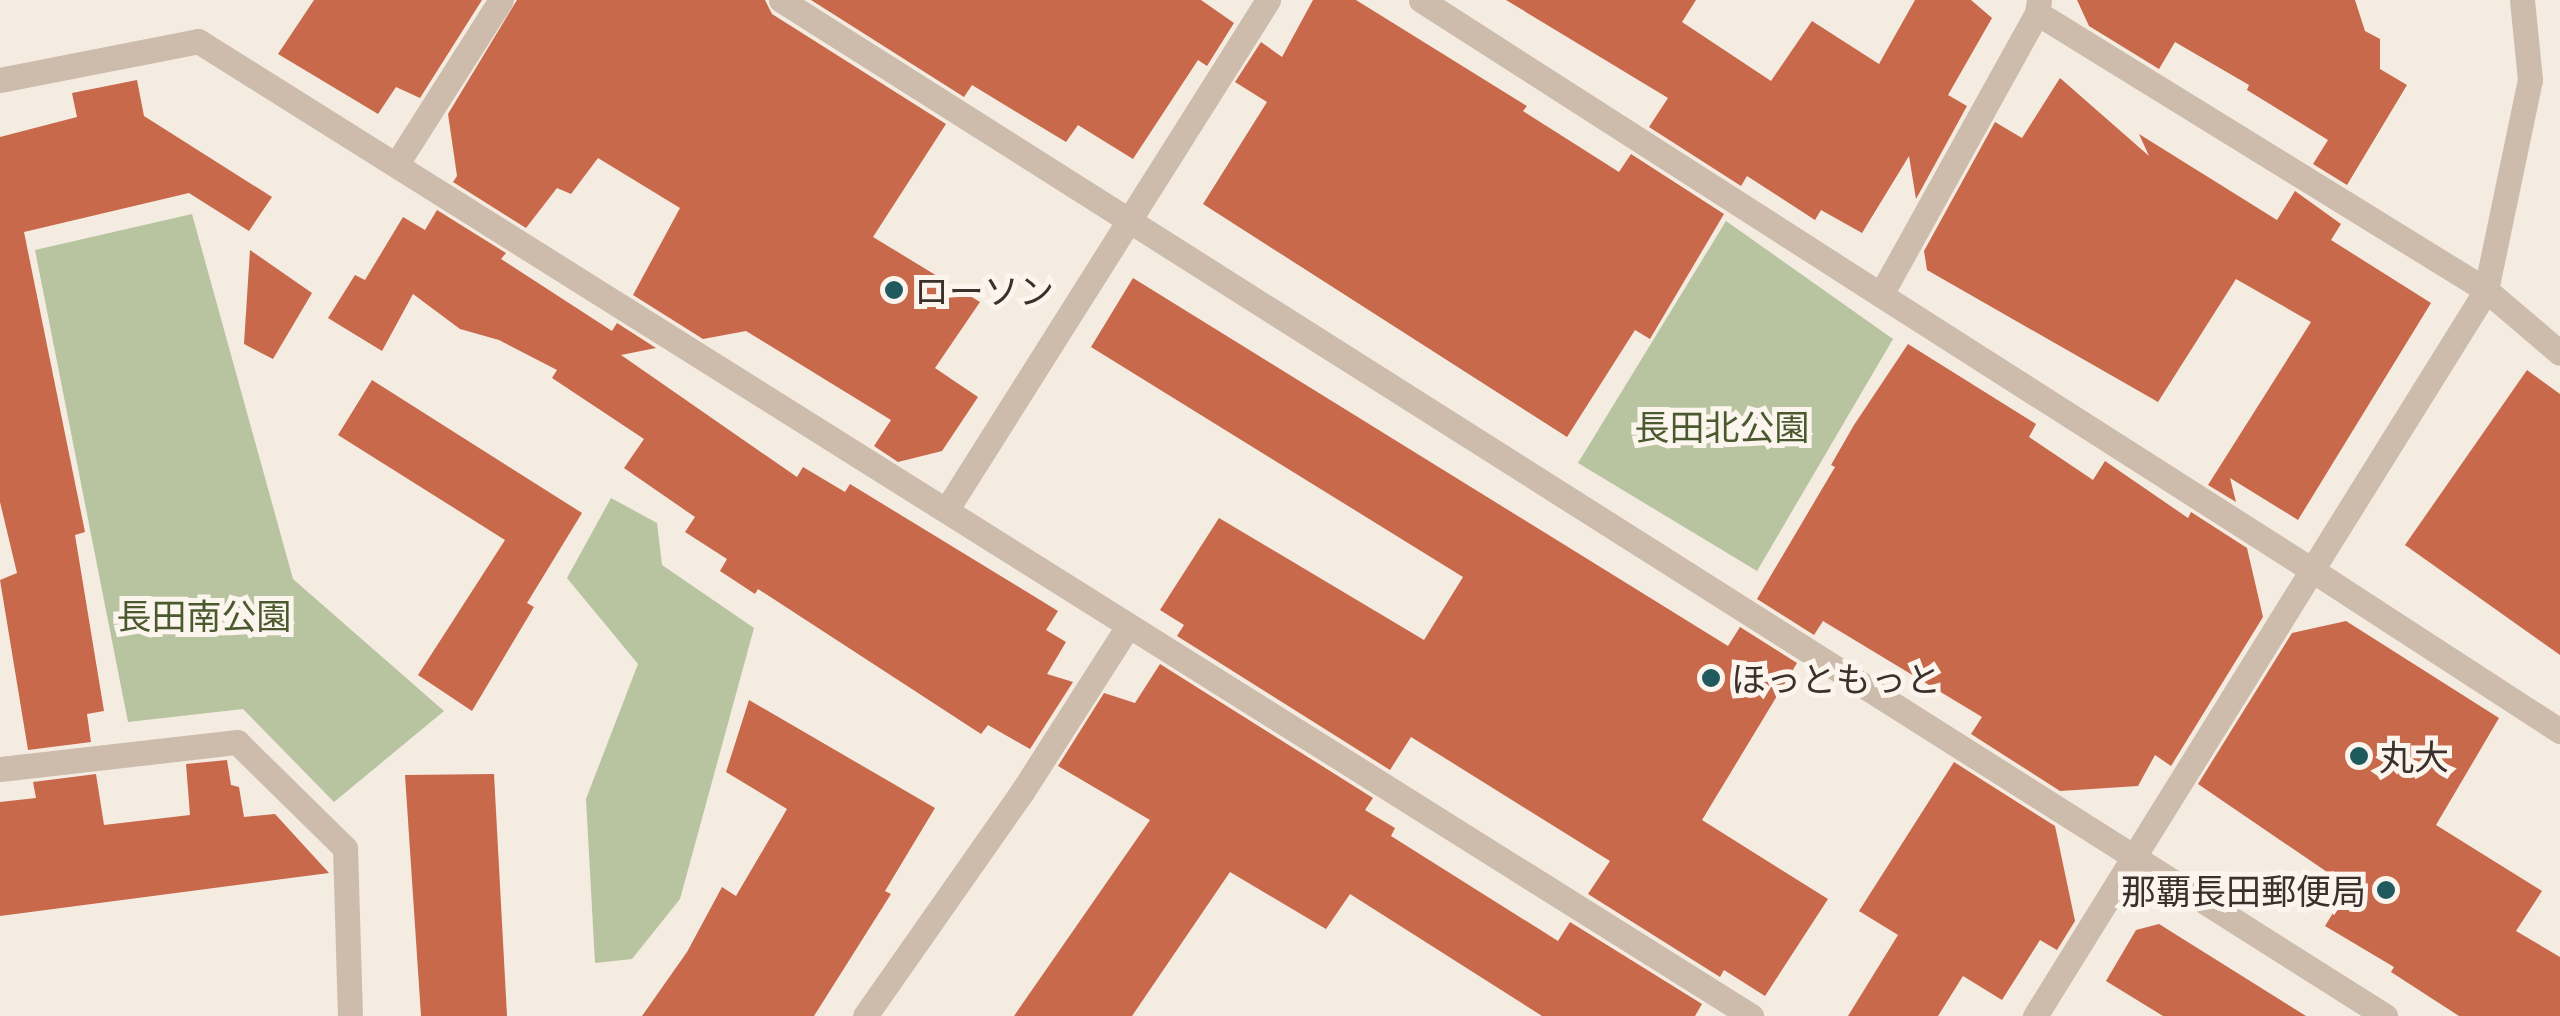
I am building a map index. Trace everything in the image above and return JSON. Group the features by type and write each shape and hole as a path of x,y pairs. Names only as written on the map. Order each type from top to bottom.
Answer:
{"street":[{"path":"398,162 501,0"},
{"path":"781,0 2385,1016"},
{"path":"948,509 1268,0"},
{"path":"1421,0 2560,731"},
{"path":"2034,1016 2486,290 2530,80 2522,0"},
{"path":"1881,294 2038,6 2486,290 2560,353"},
{"path":"0,80 198,41 398,162 1751,1016"},
{"path":"865,1016 1022,792 1128,626"},
{"path":"0,768 237,742 346,848 350,1016"}],"green space":[{"name":"長田南公園","path":"192,214 293,579 444,711 334,802 243,709 128,722 35,250"},
{"name":"長田北公園","path":"1726,221 1893,339 1757,571 1578,463"},
{"path":"611,498 657,523 662,565 754,628 680,899 632,959 595,963 586,799 638,664 567,578"}],"building":[{"path":"314,0 482,0 420,98 396,87 378,114 278,54"},
{"path":"517,0 765,0 772,14 946,124 873,237 980,302 935,368 978,397 942,451 898,462 874,446 891,420 746,331 703,339 633,295 680,208 598,158 571,194 557,188 526,228 453,182 457,176 448,114"},
{"path":"811,0 1201,0 1234,23 1207,66 1198,60 1133,159 1078,125 1066,142 972,85 964,97"},
{"path":"1313,0 1356,0 1527,106 1523,111 1619,172 1631,154 1724,214 1650,339 1635,330 1567,437 1203,204 1267,102 1235,82 1261,42 1282,57"},
{"path":"1506,0 1696,0 1682,22 1771,81 1812,21 1879,64 1915,0 1971,0 1992,18 1948,95 1967,106 1916,199 1909,156 1862,233 1821,210 1815,220 1747,176 1741,186 1649,127 1668,98"},
{"path":"2077,0 2355,0 2365,31 2380,39 2380,69 2407,85 2347,185 2313,164 2328,140 2247,90 2249,85 2175,42 2159,69 2089,26"},
{"path":"2060,78 2149,156 2139,134 2277,220 2295,191 2341,224 2331,240 2431,303 2298,520 2230,478 2236,502 2208,485 2311,322 2236,279 2158,402 1927,270 1924,251 1995,122 2022,138"},
{"path":"137,80 144,116 272,197 249,231 189,193 24,232 85,532 75,535 104,711 87,714 91,742 28,750 0,580 17,573 0,502 0,137 77,117 72,93"},
{"path":"437,210 506,253 501,259 612,331 617,323 656,348 621,355 797,477 803,467 845,492 850,484 1058,611 1046,630 1066,642 1047,674 1073,682 1030,749 988,725 981,734 758,589 755,594 720,571 727,559 685,532 695,517 624,468 644,439 552,378 557,370 499,340 460,329 413,294 382,351 328,318 355,275 365,280 403,217 425,230"},
{"path":"250,250 312,293 273,359 244,344"},
{"path":"1133,278 1728,646 1740,627 1797,663 1702,820 1828,899 1765,996 1724,970 1720,977 1588,894 1610,861 1411,737 1390,770 1177,636 1184,625 1160,610 1219,518 1424,640 1463,577 1091,347"},
{"path":"1908,344 2036,424 2029,437 2093,480 2105,461 2188,518 2191,512 2247,548 2263,617 2171,766 2155,755 2138,786 2060,791 1971,734 1982,717 1823,621 1814,635 1757,599 1835,467 1831,465 1854,425"},
{"path":"2527,370 2560,394 2560,655 2405,545"},
{"path":"372,380 582,513 527,603 534,607 472,711 418,675 505,540 338,435"},
{"path":"2346,621 2499,718 2436,825 2542,891 2516,931 2560,957 2560,1016 2459,1016 2391,972 2394,967 2325,926 2349,887 2198,784 2292,633"},
{"path":"1160,664 1373,798 1365,810 1395,828 1391,836 1558,941 1570,922 1702,1004 1695,1016 1542,1016 1350,894 1326,929 1230,872 1132,1016 1014,1016 1150,820 1058,766 1104,693 1135,703"},
{"path":"749,700 935,808 885,891 891,894 814,1016 642,1016 687,952 722,887 736,896 787,809 726,772"},
{"path":"227,760 231,785 239,787 244,817 275,814 329,873 0,916 0,802 36,798 33,782 96,774 104,825 190,815 186,764"},
{"path":"1954,762 2055,826 2075,921 2057,950 2040,940 2002,1000 1963,976 1938,1016 1848,1016 1898,935 1859,911"},
{"path":"494,774 507,1016 421,1016 405,775"},
{"path":"2159,924 2306,1016 2163,1016 2106,981 2136,930"}],"place":[{"name":"ローソン","path":"894,290"},
{"name":"ほっともっと","path":"1711,678"},
{"name":"丸大","path":"2359,756"},
{"name":"那覇長田郵便局","path":"2386,890"}]}
